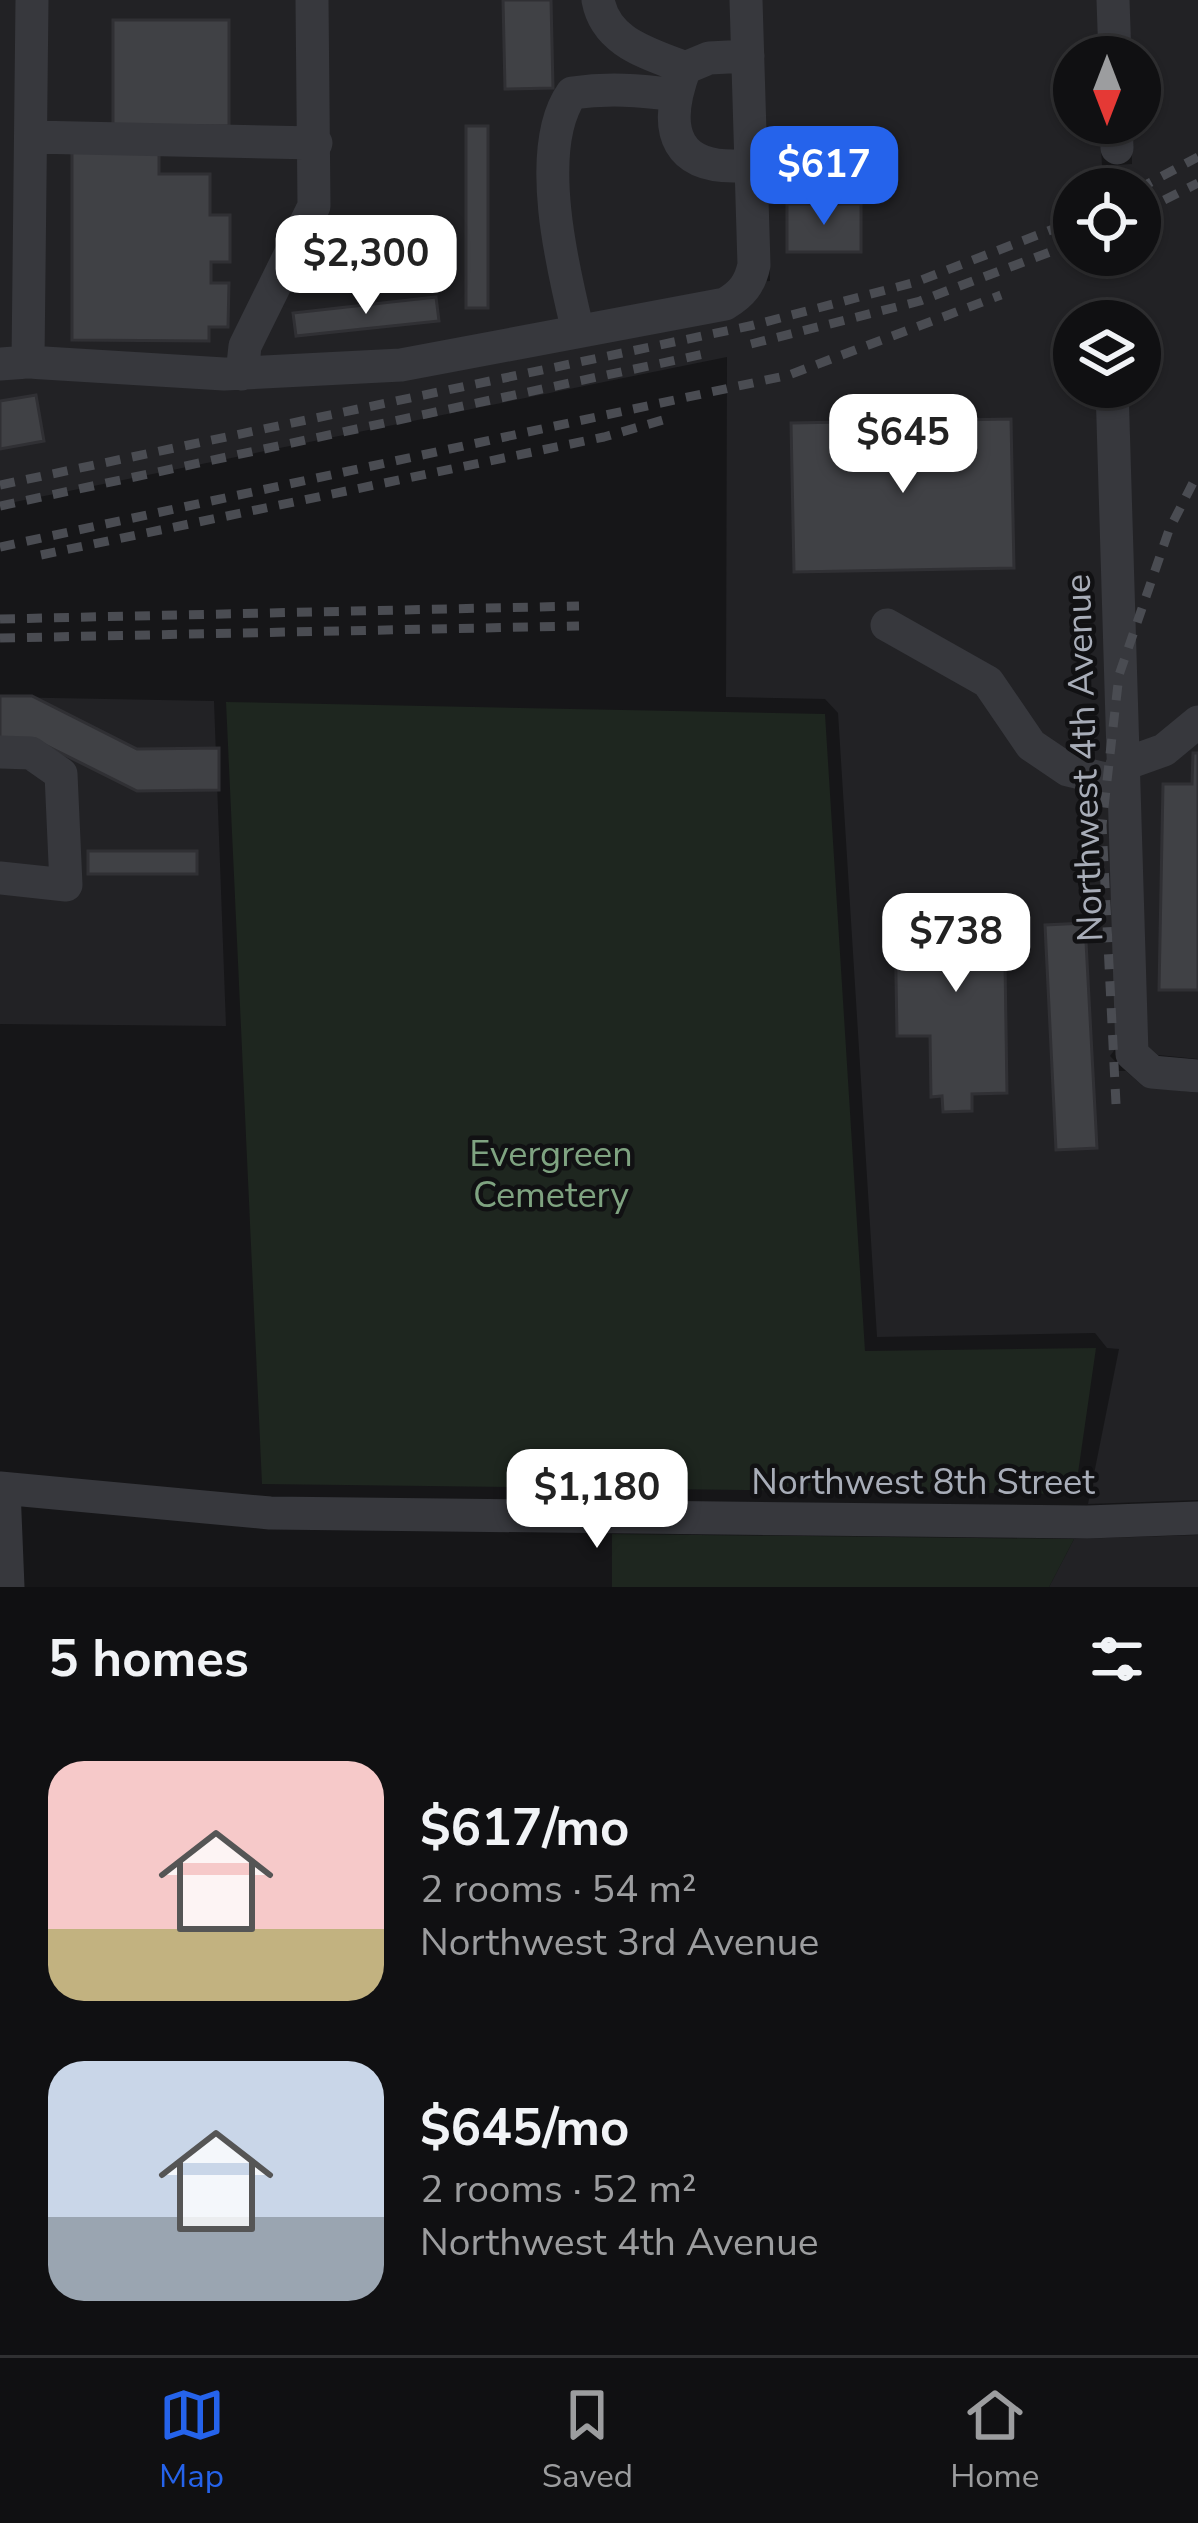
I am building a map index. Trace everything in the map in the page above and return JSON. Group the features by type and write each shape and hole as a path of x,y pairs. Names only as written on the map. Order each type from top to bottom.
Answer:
{"street":[{"path":"32,0 31,137 14,363 242,374 400,365 725,304 739,296 752,280 754,265 746,0"},
{"path":"242,374 245,346 314,206 312,0"},
{"path":"598,0 601,15 624,44 680,81"},
{"path":"1113,0 1114,36"},
{"path":"578,331 555,205 555,128 564,104 572,93 680,81 710,58 748,56"},
{"path":"680,81 671,119 678,142 696,159 727,167 752,165"},
{"path":"31,137 316,142"},
{"name":"Northwest 4th Avenue","path":"1113,408 1132,1054 1152,1072 1198,1076"},
{"path":"887,625 988,682 1031,745 1068,770 1122,774 1164,750 1198,722"},
{"path":"0,752 32,753 61,773 66,884 0,878"},
{"path":"2,1489 8,1587"},
{"name":"Northwest 8th Street","path":"2,1489 270,1513 1087,1522 1198,1518"}],"shaded area":[{"path":"0,0 17,0 13,379 42,379 48,0 730,0 741,283 770,281 761,0 1098,0 1099,36 1053,36 1053,144 1101,144 1102,166 1132,164 1132,144 1161,144 1161,36 1129,36 1128,0 1198,0 1198,1059 1158,1055 1146,1045 1129,408 1161,408 1161,300 1053,300 1053,408 1098,408 1116,1048 1110,1056 1117,1071 1126,1071 1143,1086 1198,1093 1198,1500 1088,1504 1119,1349 1107,1348 1095,1333 877,1337 838,713 825,699 726,697 727,357 0,505"},
{"path":"0,697 214,701 226,1026 0,1024"},
{"path":"1198,1535 1198,1587 1049,1587 1074,1539"}],"green space":[{"name":"Evergreen Cemetery","path":"226,702 825,714 865,1351 1096,1348 1075,1494 262,1484"},
{"path":"612,1534 1074,1539 1049,1587 612,1587"}],"building":[{"path":"503,0 551,0 553,88 505,89"},
{"path":"113,20 229,20 229,126 113,126"},
{"path":"466,126 488,126 488,308 466,308"},
{"path":"72,150 159,151 159,174 210,174 210,215 230,215 230,262 211,262 211,283 229,283 228,327 209,327 209,341 72,340"},
{"path":"787,204 861,204 861,252 787,252"},
{"path":"436,297 439,321 296,336 293,313"},
{"path":"36,395 44,441 0,449 0,401"},
{"path":"1011,419 1014,568 794,572 791,423"},
{"path":"0,696 32,696 137,749 219,748 219,790 137,791 35,740 0,740"},
{"path":"1193,753 1198,753 1198,990 1159,990 1163,784 1192,784"},
{"path":"88,851 197,851 197,874 88,874"},
{"path":"1004,897 1007,1093 972,1094 972,1111 943,1112 942,1096 931,1097 930,1036 897,1036 895,919 929,918 929,898"},
{"path":"1085,923 1097,1148 1056,1150 1045,925"}],"railway":[{"path":"1161,177 1198,157"},
{"path":"1161,202 1198,183"},
{"path":"0,485 754,325 916,282 1053,229"},
{"path":"751,344 920,301 1053,251"},
{"path":"0,547 789,375 1001,295"},
{"path":"0,506 704,354"},
{"path":"41,555 604,437 663,420"},
{"path":"1116,1104 1102,825 1119,675 1169,530 1198,473"},
{"path":"0,619 579,606"},
{"path":"0,638 579,626"}]}
